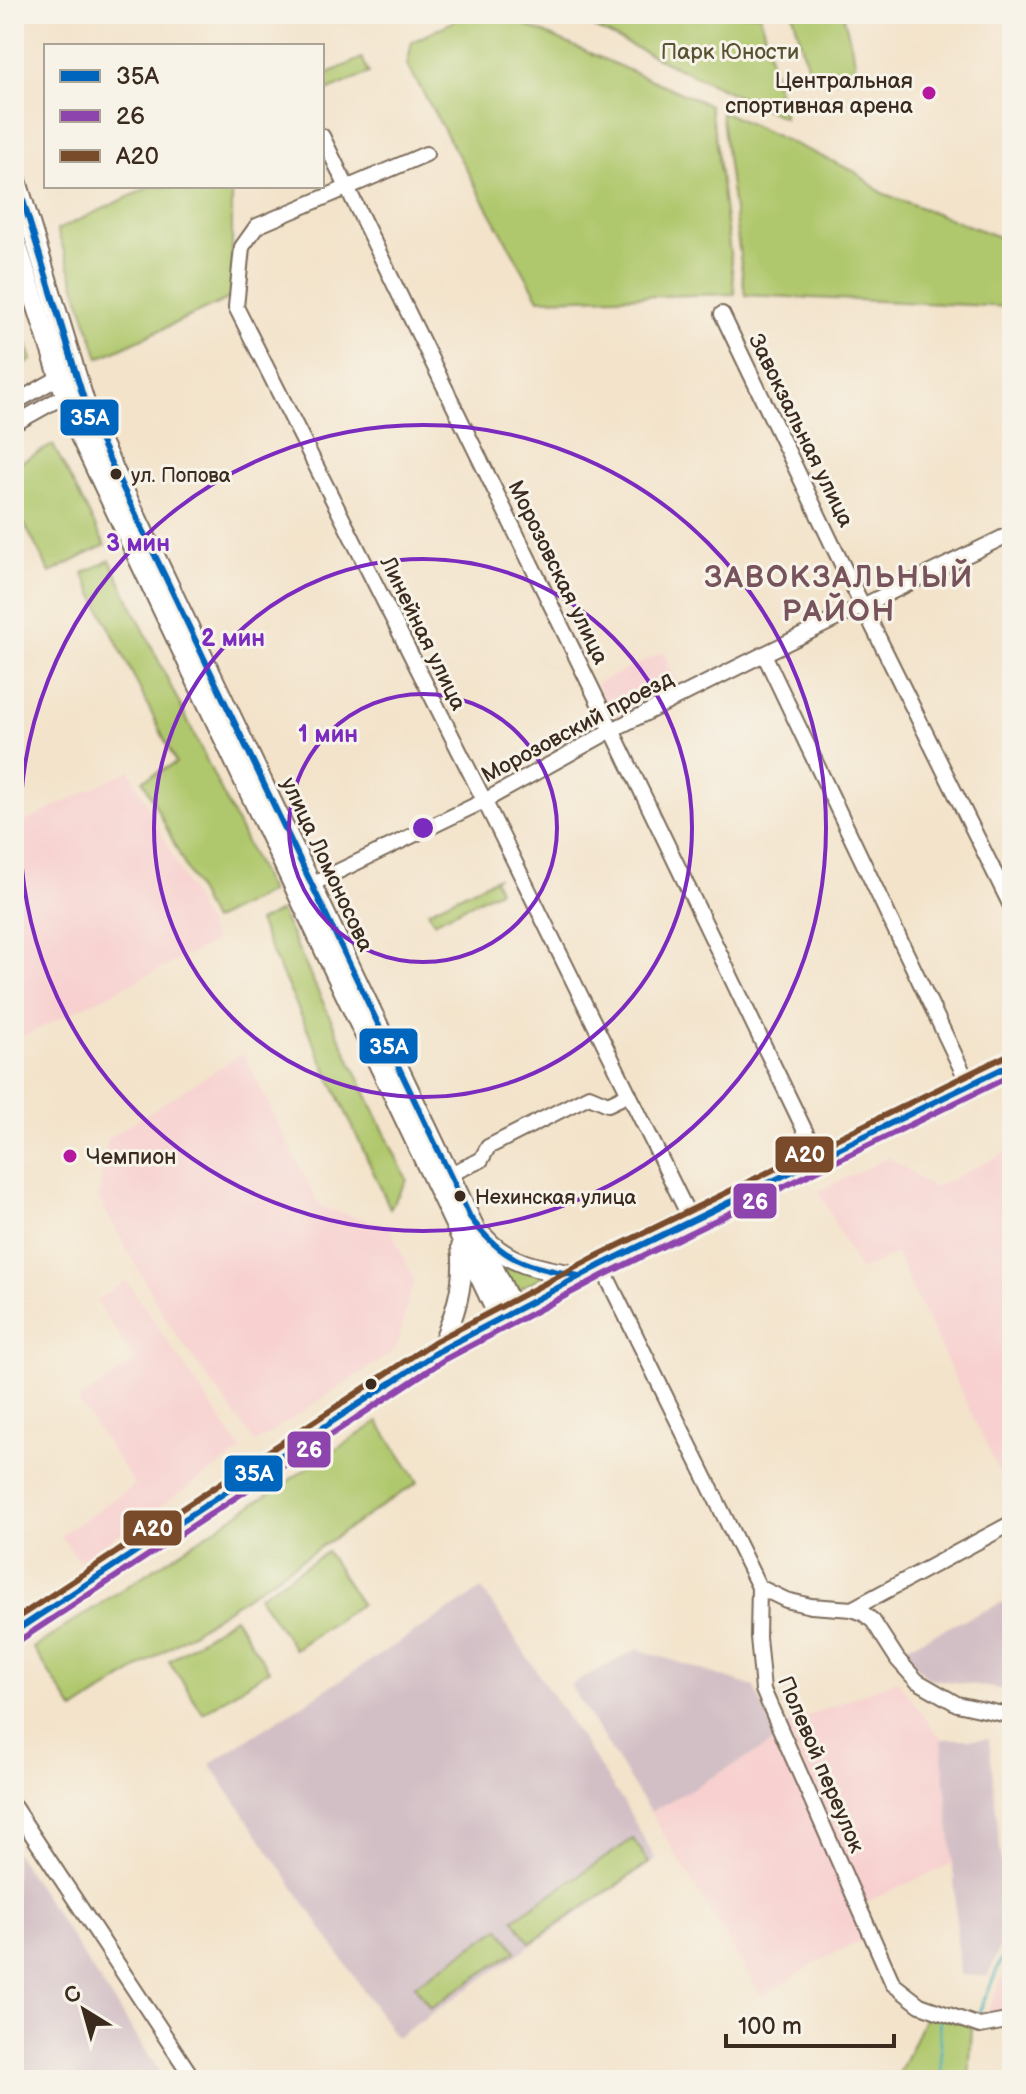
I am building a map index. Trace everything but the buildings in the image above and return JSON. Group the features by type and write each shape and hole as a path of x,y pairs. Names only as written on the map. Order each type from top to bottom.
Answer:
{"main road":[{"name":"улица Ломоносова","path":"14,171 70,382 75,426 312,884 383,1055 450,1174 463,1223 462,1278 455,1310 439,1351"},
{"name":"улица Ломоносова","path":"14,235 70,382"},
{"name":"улица Ломоносова","path":"160,588 507,1314"},
{"path":"14,1632 439,1351 579,1276 1012,1064"},
{"name":"улица Ломоносова","path":"463,1223 507,1257 536,1269 579,1276"}],"street":[{"name":"Морозовская улица","path":"324,140 818,1158"},
{"name":"Линейная улица","path":"426,154 257,226 242,247 236,307 691,1220"},
{"name":"Завокзальная улица","path":"722,314 1012,908"},
{"path":"14,403 70,382"},
{"path":"14,424 70,382"},
{"name":"Морозовский проезд","path":"312,884 484,801 612,730 1012,533"},
{"path":"764,654 969,1085"},
{"path":"450,1174 481,1160 488,1147 589,1096 608,1104 629,1094"},
{"name":"Полевой переулок","path":"601,1265 759,1587 758,1637 763,1690 893,1984 920,2005 980,2026 1012,2020"},
{"path":"852,1609 1012,1523"},
{"path":"759,1587 773,1596 799,1604 852,1609 873,1621 898,1660 917,1681 957,1704 1012,1716"},
{"path":"14,1807 194,2080"}],"shaded area":[{"path":"663,652 681,690 615,723 596,684"},
{"path":"130,770 215,942 14,1041 14,827"},
{"path":"243,1053 320,1207 389,1226 414,1280 396,1350 255,1443 168,1323 99,1199 107,1139"},
{"path":"1012,1150 1012,1499 896,1254 859,1271 819,1191 889,1157 933,1188"},
{"path":"126,1280 242,1451 79,1561 61,1535 135,1485 78,1401 136,1361 96,1301"},
{"path":"482,1589 625,1805 656,1860 396,2038 210,1764"},
{"path":"1012,1598 1012,1691 928,1678 901,1649"},
{"path":"638,1649 754,1687 778,1740 650,1812 570,1685"},
{"path":"897,1680 941,1739 953,1863 864,1903 785,1725"},
{"path":"941,1739 989,1739 1008,1927 988,1976 959,1975 953,1863"},
{"path":"778,1740 867,1938 821,1960 762,1997 650,1812"},
{"path":"15,1852 165,2080 14,2080"},
{"path":"1012,1956 1012,2010 988,2011"}],"green space":[{"path":"468,14 500,14 709,105 735,294 539,299 407,64 412,42"},
{"name":"Парк Юности","path":"565,14 760,14 784,118"},
{"path":"793,14 843,14 855,69 834,80 815,79 809,72"},
{"path":"362,58 369,73 324,92 324,75"},
{"path":"721,111 854,171 882,193 1012,242 1012,307 745,295"},
{"path":"148,188 232,188 232,297 99,358 57,230"},
{"path":"14,305 32,360 14,370"},
{"path":"53,445 105,545 50,573 14,504 14,465"},
{"path":"110,560 270,892 212,921 143,780 176,763 83,573"},
{"path":"498,877 494,879 499,890 434,922 428,911"},
{"path":"280,911 407,1180 390,1208 258,922"},
{"path":"494,1255 544,1276 512,1293"},
{"path":"378,1422 418,1482 74,1711 33,1648"},
{"path":"327,1552 361,1604 294,1649 259,1596"},
{"path":"234,1617 269,1670 203,1713 169,1661"},
{"path":"633,1839 649,1863 530,1943 514,1919"},
{"path":"500,1928 516,1951 430,2008 415,1985"},
{"path":"926,2015 972,2025 969,2080 896,2080"}],"waterway":[{"path":"979,2012 1012,1935"},
{"path":"939,2020 940,2080"}],"transit line":[{"name":"35А","path":"14,171 90,419 470,1217 494,1244 517,1260 579,1276"},
{"name":"А20","path":"14,1620 434,1342 597,1256 1008,1055"},
{"name":"35А","path":"14,1632 439,1351 601,1265 1012,1064"},
{"name":"26","path":"20,1640 444,1360 606,1274 1012,1075"}],"place":[{"name":"Центральная спортивная арена","path":"929,93"},
{"name":"ул. Попова","path":"116,474"},
{"name":"Чемпион","path":"70,1156"},
{"name":"Нехинская улица","path":"460,1196"}],"district":[{"name":"ЗАВОКЗАЛЬНЫЙ РАЙОН","path":"839,594"}]}
